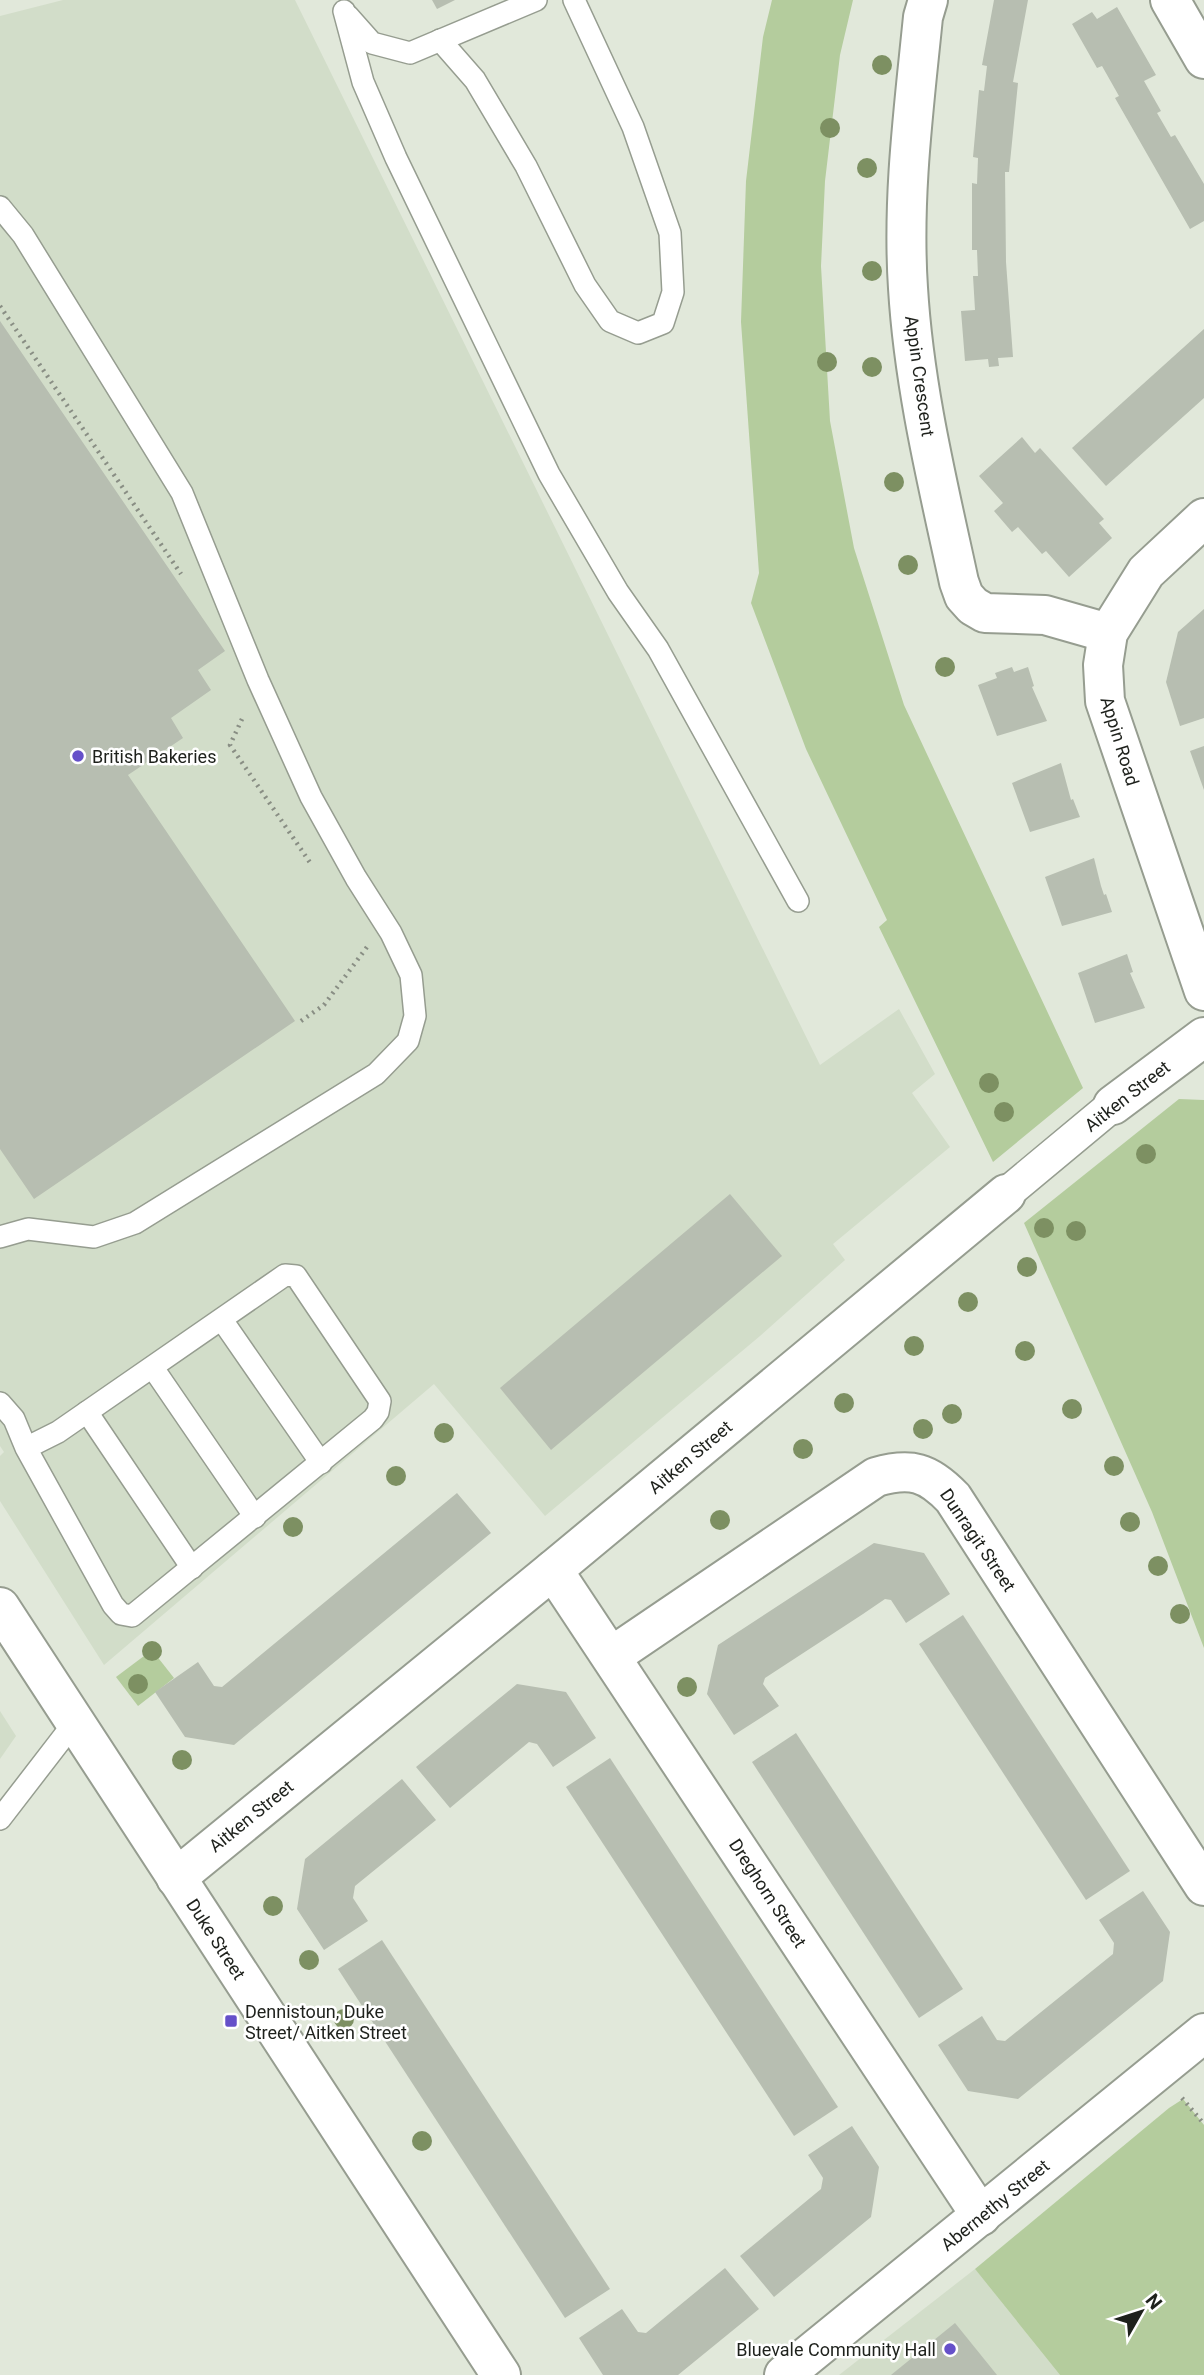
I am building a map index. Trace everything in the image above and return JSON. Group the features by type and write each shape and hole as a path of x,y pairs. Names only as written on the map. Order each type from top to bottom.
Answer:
{"street":[{"name":"Appin Crescent","path":"928,0 923,17 907,166 908,286 918,387 959,582 964,596 985,614 1045,615 1108,633"},
{"path":"1170,0 1204,59"},
{"name":"Appin Road","path":"1204,517 1146,572 1108,633 1103,665 1105,701 1204,990"},
{"name":"Aitken Street","path":"176,1878 553,1570 1113,1105 1204,1037"},
{"name":"Dunragit Street","path":"612,1656 876,1477 897,1472 919,1473 938,1482 953,1498 1204,1886"},
{"name":"Dreghorn Street","path":"553,1570 981,2216"},
{"name":"Duke Street","path":"0,1607 501,2375"},
{"name":"Abernethy Street","path":"784,2375 1204,2033"}],"lane":[{"path":"341,6 372,43 410,53 536,0"},
{"path":"440,40 475,80 520,155 585,285 610,321 638,333 663,323 673,292 670,233 633,127 574,0"},
{"path":"341,6 363,82 396,158 549,474 618,592 658,649 798,901"},
{"path":"0,207 23,235 182,493 258,680 312,797 356,878 391,933 411,975 415,1016 408,1041 376,1074 135,1223 94,1237 28,1229 0,1221"},
{"path":"0,1237 28,1229"},
{"path":"0,1403 14,1419 26,1448 113,1605 121,1614 132,1616 373,1419 378,1412 380,1401 296,1276 285,1275 58,1432 26,1448"},
{"path":"222,1320 321,1463"},
{"path":"153,1368 255,1517"},
{"path":"87,1412 192,1568"},
{"path":"0,1819 74,1723"}],"path":[{"path":"0,306 188,585"},
{"path":"243,711 242,721 230,745 314,868"},
{"path":"301,1021 324,1005 367,946"}],"shaded area":[{"path":"63,0 295,0 820,1065 899,1009 935,1074 912,1093 950,1147 833,1244 845,1260 760,1336 545,1516 434,1384 104,1665 0,1501 0,1456 4,1452 0,1446 0,16"},
{"path":"0,1711 16,1736 0,1759"},
{"path":"975,2269 1060,2375 839,2375"}],"green space":[{"path":"772,0 853,0 840,55 825,181 821,266 830,421 854,548 904,705 1083,1088 993,1162 879,927 887,920 806,749 751,603 759,573 741,322 746,181 763,37"},
{"path":"1179,1099 1204,1100 1204,1648 1152,1512 1024,1223"},
{"path":"152,1650 174,1678 138,1706 116,1677"},
{"path":"1183,2099 1204,2125 1204,2375 1060,2375 975,2269"}],"building":[{"path":"432,0 455,0 437,9"},
{"path":"994,0 1028,0 1013,82 1018,83 1009,172 1005,172 1006,262 1013,357 998,358 999,366 989,367 988,359 965,361 961,311 975,310 973,276 978,276 977,250 972,250 972,183 977,184 978,158 973,157 979,90 984,91 987,66 982,65"},
{"path":"1117,7 1156,75 1144,81 1161,111 1157,113 1171,137 1175,135 1204,184 1204,221 1190,229 1115,98 1119,96 1102,66 1097,68 1072,24 1092,12 1097,19"},
{"name":"British Bakeries","path":"0,321 225,651 198,670 211,690 171,718 183,738 128,775 295,1021 34,1199 0,1149"},
{"path":"1204,329 1204,398 1106,486 1072,448"},
{"path":"1022,437 1035,453 1040,448 1104,519 1099,523 1112,538 1069,577 1046,551 1042,554 1018,527 1012,532 994,511 1003,503 979,476"},
{"path":"1204,609 1204,718 1180,726 1166,682 1178,632"},
{"path":"1012,667 1014,672 1028,667 1034,686 1032,687 1047,721 997,736 978,685 997,678 995,673"},
{"path":"1204,746 1204,790 1190,751"},
{"path":"1061,763 1071,800 1073,799 1080,817 1030,832 1012,783"},
{"path":"1094,858 1104,895 1106,894 1112,912 1062,926 1045,877"},
{"path":"1127,954 1133,972 1130,973 1145,1008 1095,1023 1078,973"},
{"path":"730,1194 782,1256 551,1450 500,1388"},
{"path":"457,1493 491,1533 234,1745 185,1737 155,1692 198,1662 214,1686 222,1687"},
{"path":"874,1543 924,1553 950,1594 906,1623 891,1600 885,1599 765,1678 763,1684 779,1706 734,1735 707,1694 718,1645"},
{"path":"963,1615 1130,1871 1086,1900 919,1644"},
{"path":"517,1684 566,1692 596,1738 553,1767 537,1744 529,1742 450,1808 416,1767"},
{"path":"796,1733 963,1989 919,2018 752,1762"},
{"path":"610,1758 838,2107 794,2136 566,1787"},
{"path":"402,1779 436,1820 355,1886 353,1898 368,1921 324,1950 297,1909 305,1859"},
{"path":"1143,1891 1170,1932 1163,1981 1018,2099 968,2091 938,2045 982,2016 997,2040 1005,2041 1113,1954 1114,1943 1099,1920"},
{"path":"382,1940 610,2289 565,2318 338,1969"},
{"path":"852,2126 879,2167 871,2217 774,2297 740,2256 821,2189 823,2178 808,2155"},
{"path":"725,2268 759,2309 678,2375 603,2375 579,2338 622,2309 638,2332 646,2333"},
{"name":"Bluevale Community Hall","path":"955,2323 997,2375 891,2375"}],"place":[{"name":"British Bakeries","path":"78,756"},
{"name":"Dennistoun, Duke Street/ Aitken Street","path":"231,2021"},
{"name":"Bluevale Community Hall","path":"950,2349"}]}
